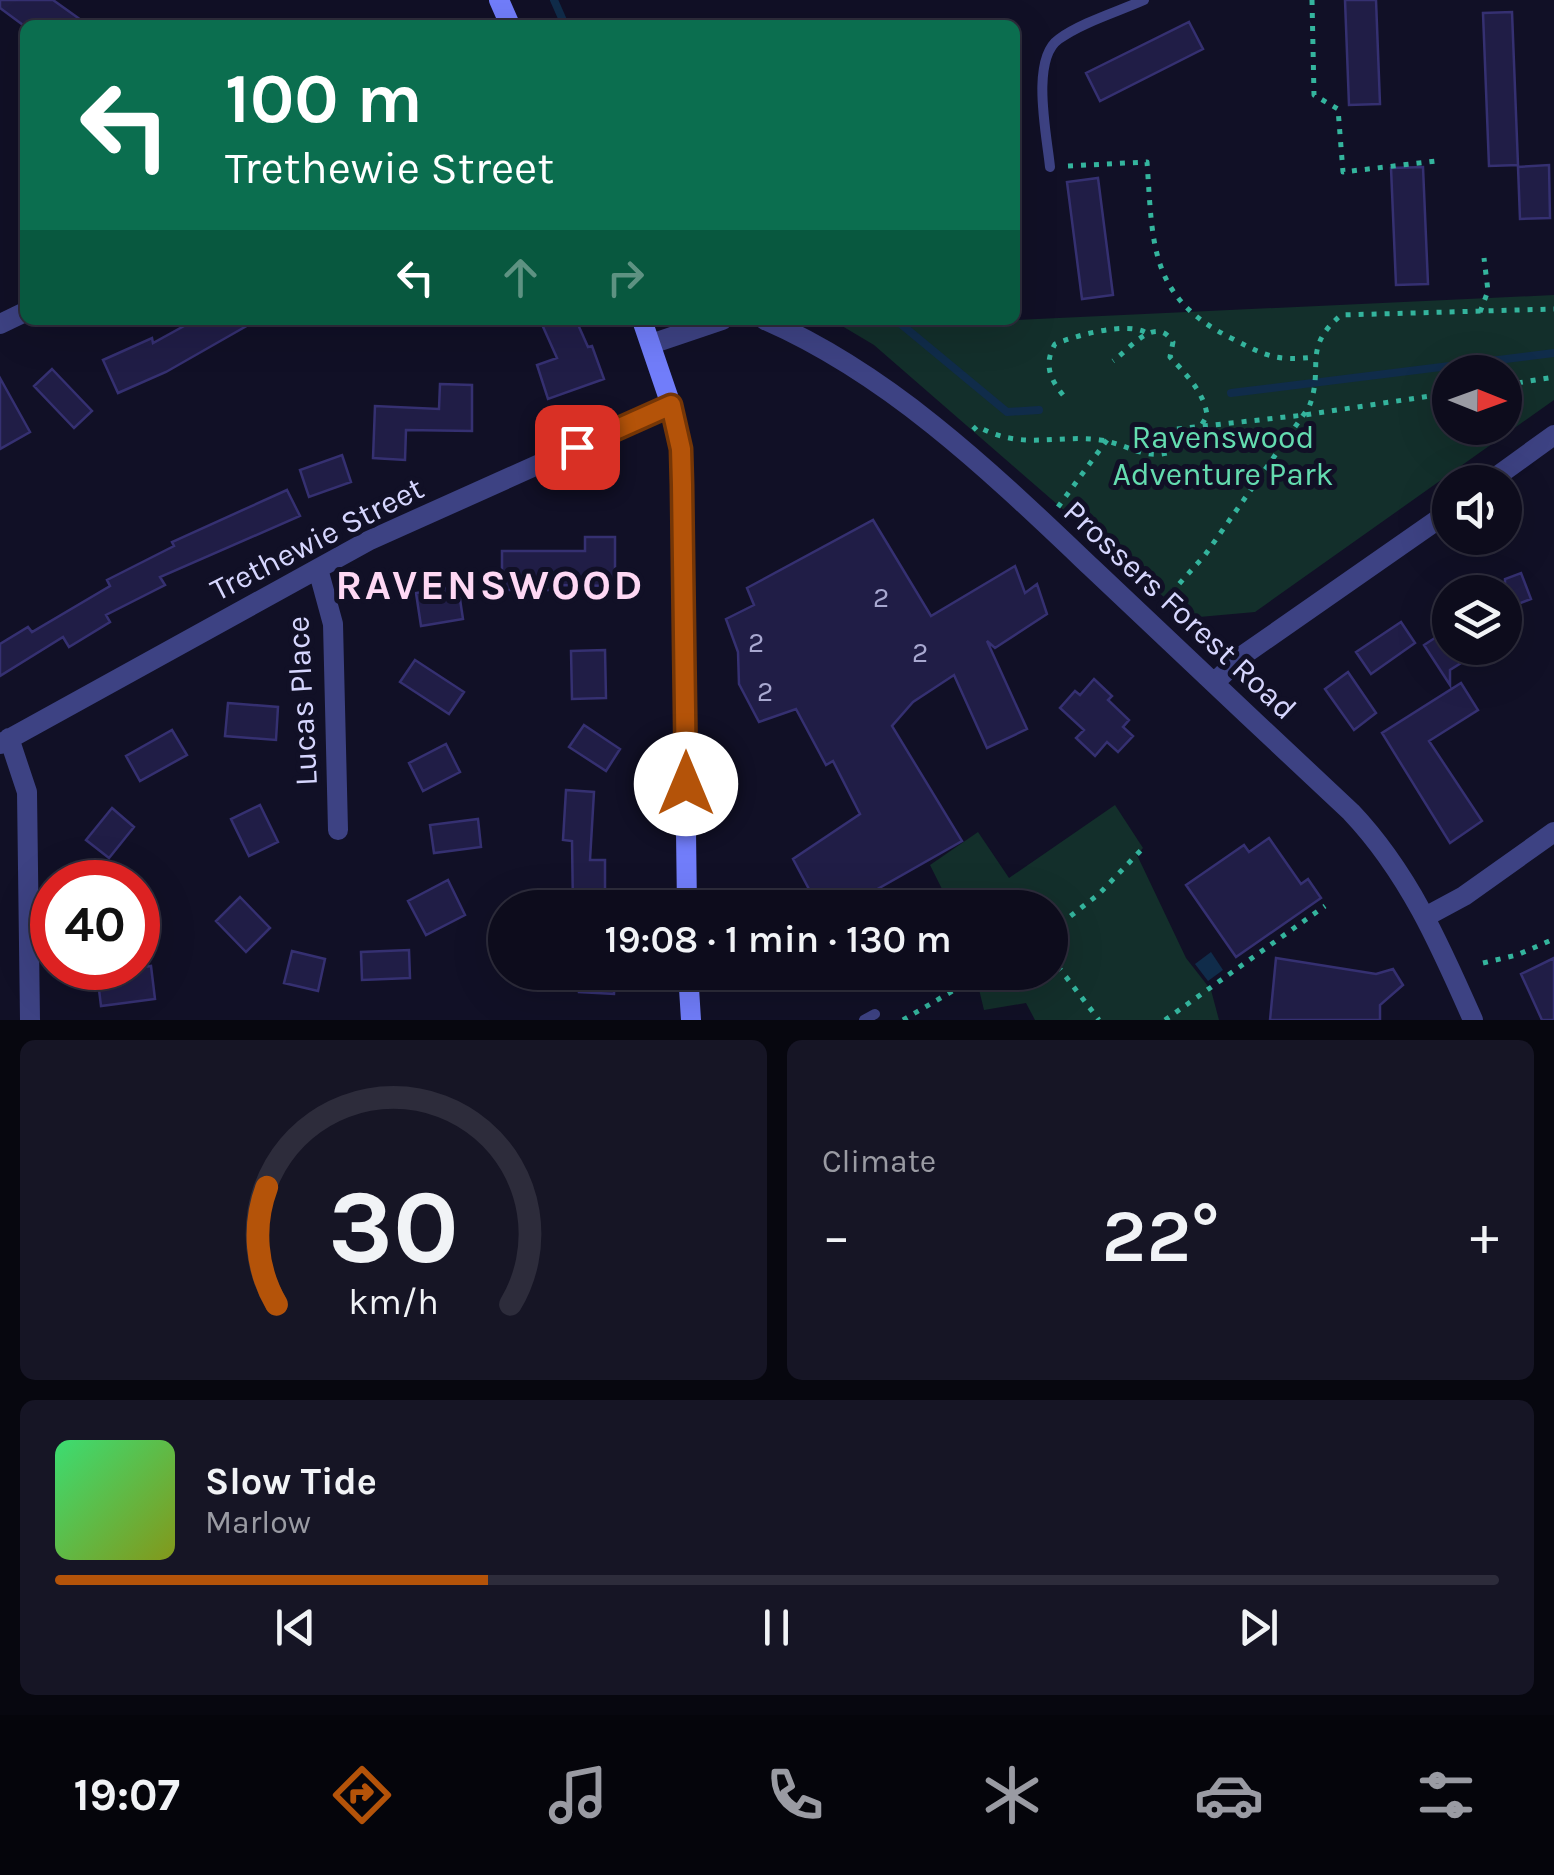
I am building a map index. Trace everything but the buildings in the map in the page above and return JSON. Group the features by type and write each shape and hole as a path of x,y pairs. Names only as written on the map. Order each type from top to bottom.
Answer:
{"street":[{"path":"644,325 671,405 681,449 687,890"},
{"path":"651,344 707,325"},
{"name":"Prossers Forest Road","path":"776,325 879,383 956,446 1043,522 1377,839 1408,884 1473,1020"},
{"name":"Trethewie Street","path":"5,741 368,541 671,405"},
{"path":"1513,465 1554,435"},
{"path":"1214,683 1242,656 1432,524"},
{"name":"Lucas Place","path":"318,569 333,624 338,830"},
{"path":"5,741 26,792 30,1020"},
{"path":"1425,918 1464,896 1554,832"},
{"path":"690,990 692,1020"}],"lane":[{"path":"1050,167 1042,88 1044,60 1056,40 1144,0"}],"path":[{"path":"1312,0 1314,95 1338,109 1343,172 1436,161"},
{"path":"1050,167 1147,162 1159,266 1194,319 1283,360 1315,357"},
{"path":"1480,312 1488,291 1484,258"},
{"path":"1162,603 1214,543 1304,415 1315,392 1315,348 1326,328 1341,316 1554,310"},
{"path":"1063,394 1052,383 1048,364 1056,344 1096,332 1137,328 1145,332"},
{"path":"956,446 977,426 991,434 1023,440 1107,440 1144,455 1176,450 1190,441 1207,416 1206,404 1170,357 1173,342 1168,334 1157,330 1145,332 1113,362"},
{"path":"1522,382 1554,377"},
{"path":"1177,429 1432,396"},
{"path":"1056,510 1107,440"},
{"path":"1068,918 1099,894 1143,848"},
{"path":"1165,1020 1325,906"},
{"path":"1483,962 1499,961 1554,940"},
{"path":"1068,979 1100,1020"},
{"path":"903,1020 954,990"}],"green space":[{"name":"Ravenswood Adventure Park","path":"1554,295 1554,400 1522,423 1522,355 1432,355 1432,445 1491,445 1462,465 1432,465 1432,487 1255,612 1188,618 874,345 840,325 1020,325 1020,320"},
{"path":"1115,805 1143,848 1137,855 1186,958 1211,990 1219,1020 1035,1020 1026,1003 984,1010 979,990 1068,990 1068,890 942,890 930,865 978,832 1009,878"}],"water":[{"path":"1211,952 1223,970 1208,981 1195,964"}],"waterway":[{"path":"554,0 563,20"},
{"path":"902,325 1007,412 1039,410"},
{"path":"1231,393 1554,353"}],"district":[{"name":"RAVENSWOOD","path":"490,585"}],"route":[{"path":"577,447 671,405 681,449 686,784"}]}
